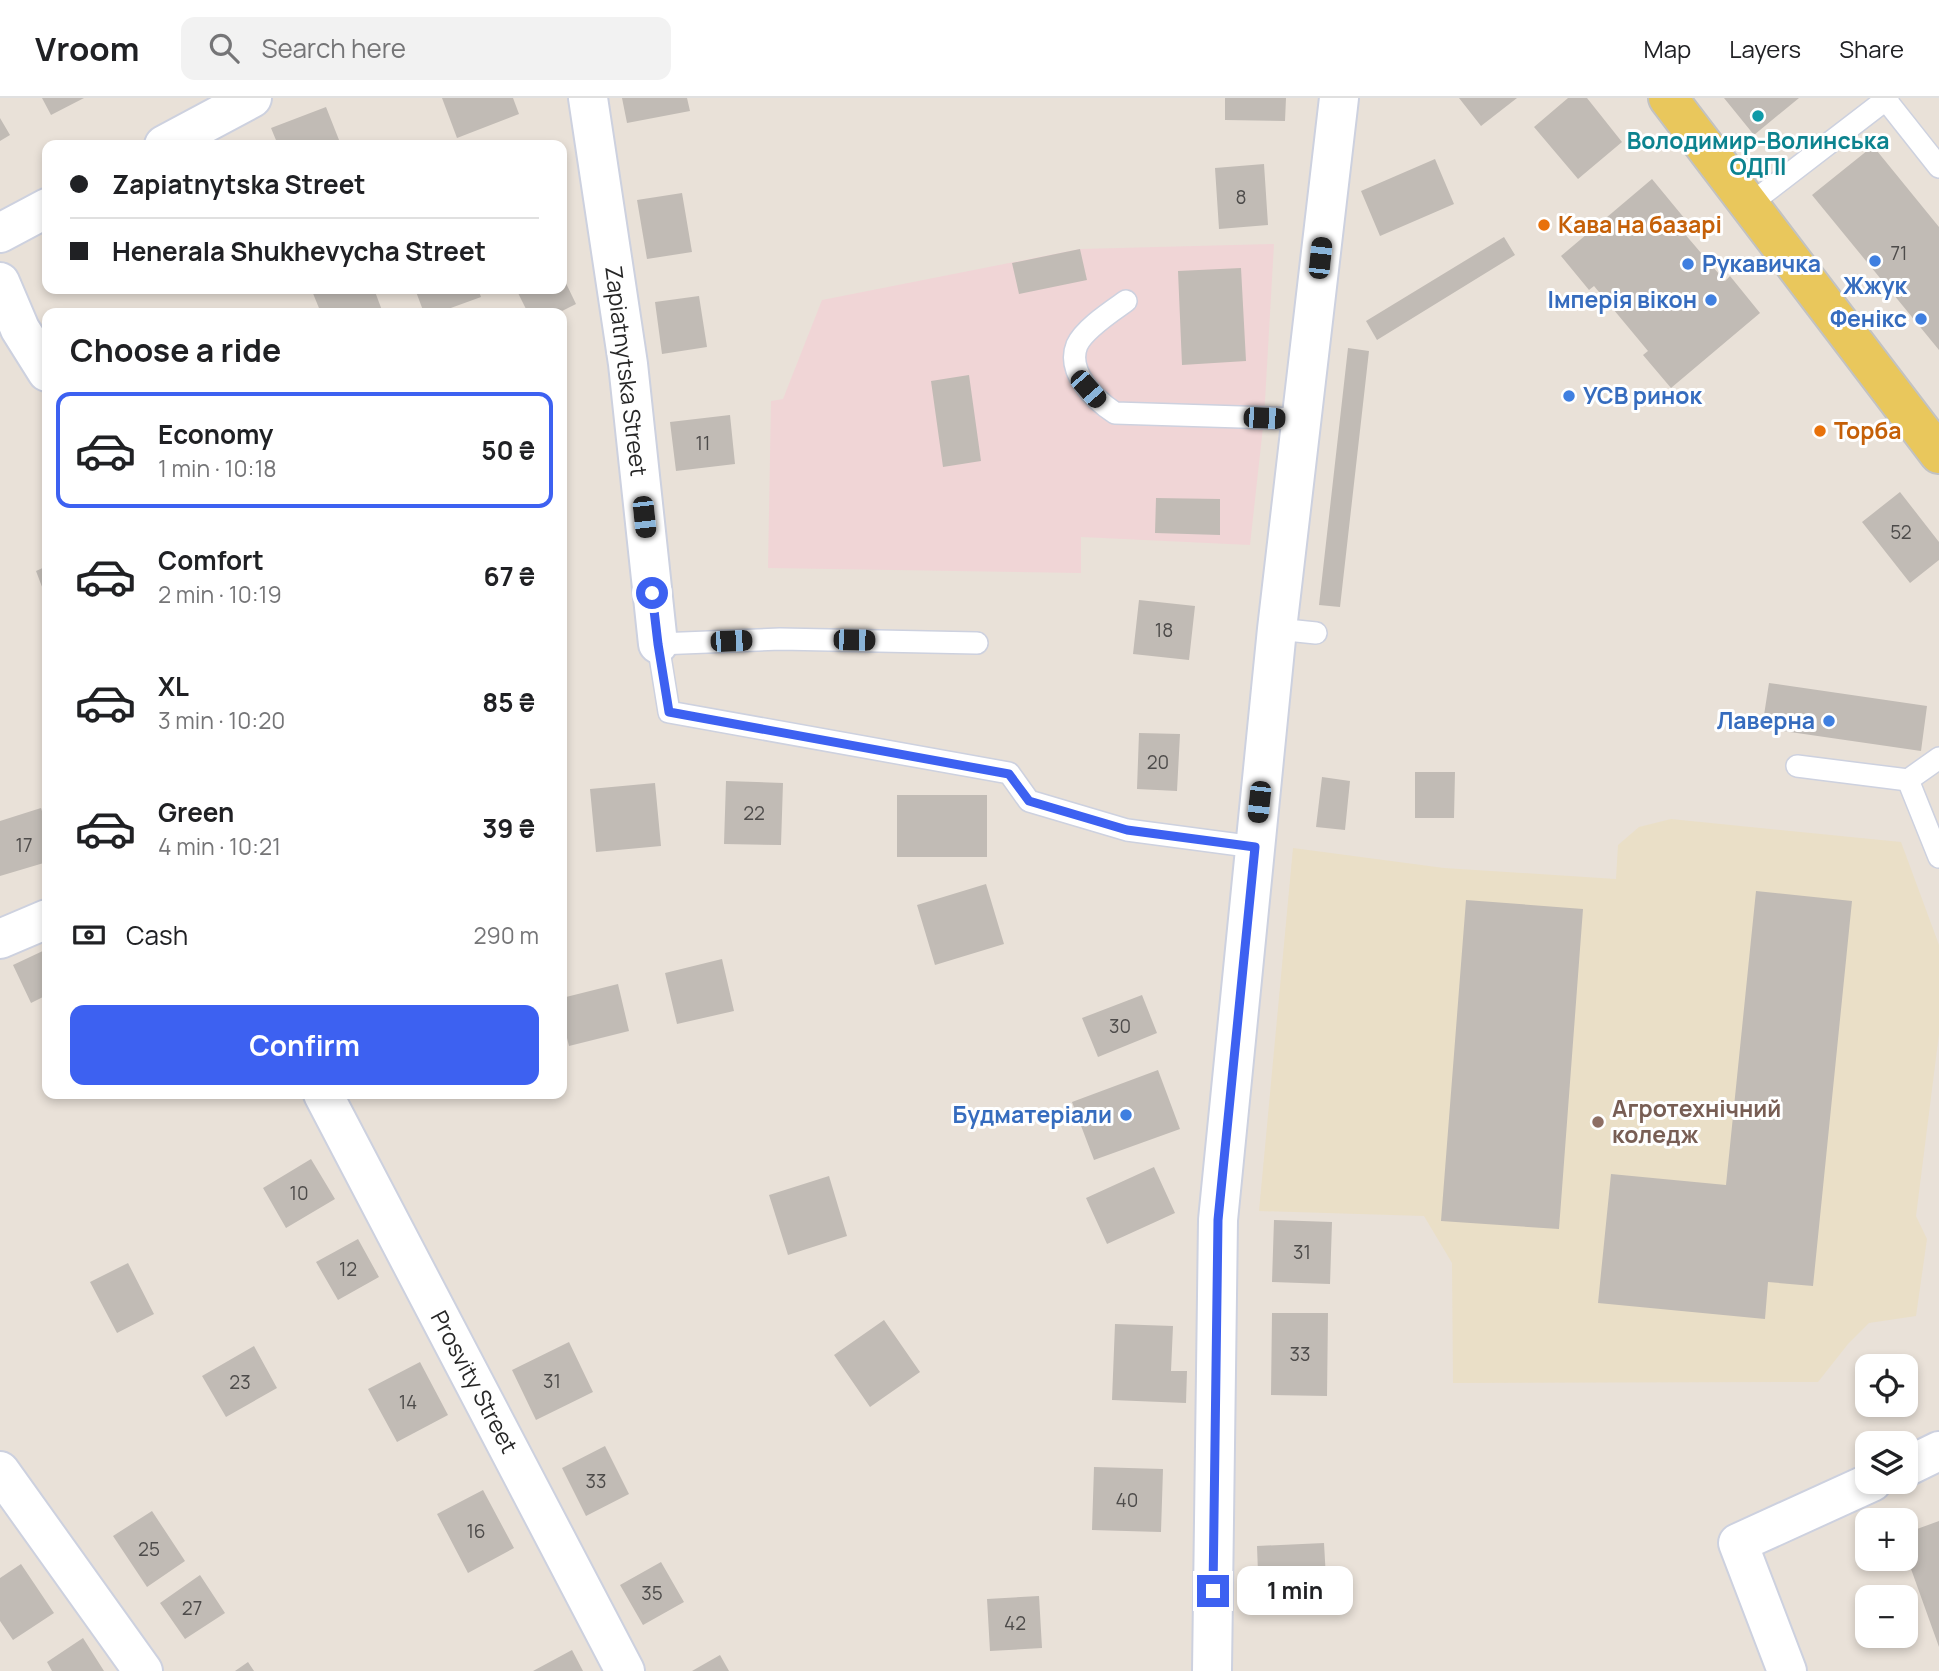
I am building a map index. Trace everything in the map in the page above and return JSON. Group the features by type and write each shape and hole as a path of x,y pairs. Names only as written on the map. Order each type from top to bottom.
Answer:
{"main road":[{"path":"1668,98 1939,454"}],"street":[{"path":"173,140 252,98"},
{"name":"Zapiatnytska Street","path":"588,98 628,364 658,644"},
{"path":"1212,1671 1218,1220 1278,629 1339,98"},
{"path":"0,233 42,211"},
{"path":"0,282 20,329 42,364"},
{"path":"0,939 42,921"},
{"name":"Prosvity Street","path":"326,1099 625,1671"},
{"path":"1918,1461 1939,1451"},
{"path":"0,1471 143,1671"},
{"path":"1787,1671 1738,1543 1855,1490"}],"lane":[{"path":"1750,204 1887,99 1939,167"},
{"path":"1126,301 1101,318 1077,345 1075,365 1088,389 1115,413 1302,419"},
{"path":"1278,629 1316,633"},
{"path":"977,643 780,639 658,644 669,712 1009,774 1029,801 1127,830 1255,847"},
{"path":"1797,766 1908,780 1939,758"},
{"path":"1908,780 1939,857"}],"shaded area":[{"path":"1274,244 1264,418 1250,545 1081,537 1081,573 768,568 771,401 783,399 822,300 1080,249"},
{"name":"Агротехнічний коледж","path":"1671,819 1901,842 1939,945 1939,1034 1916,1216 1927,1239 1916,1316 1869,1323 1848,1344 1818,1382 1453,1383 1452,1263 1424,1216 1259,1211 1293,848 1444,868 1616,879 1618,845 1639,827"}],"building":[{"path":"42,98 84,98 51,115"},
{"path":"442,98 513,98 519,114 457,138"},
{"path":"622,98 687,98 690,111 627,123"},
{"path":"1225,98 1286,98 1285,121 1225,120"},
{"path":"1459,98 1517,98 1481,126"},
{"path":"1568,98 1587,98 1622,142 1578,179 1534,127"},
{"name":"Володимир-Волинська ОДПІ","path":"1724,98 1799,98 1754,135"},
{"path":"326,107 339,140 276,140 271,128"},
{"path":"0,118 10,135 0,141"},
{"path":"1873,146 1939,227 1939,350 1812,195"},
{"path":"1435,159 1454,204 1380,236 1361,191"},
{"path":"1264,164 1268,225 1219,229 1215,168"},
{"path":"1652,179 1685,219 1678,226 1725,281 1730,276 1760,313 1671,388 1643,355 1648,351 1594,286 1589,290 1561,256"},
{"path":"682,193 692,252 647,259 637,200"},
{"path":"1504,237 1515,255 1377,340 1366,321"},
{"path":"1080,249 1087,280 1019,294 1012,263"},
{"path":"1241,268 1246,361 1182,365 1178,271"},
{"path":"567,285 576,304 567,308 526,308 518,294 567,294"},
{"path":"313,294 376,294 381,308 319,308"},
{"path":"417,294 480,294 481,297 451,308 422,308"},
{"path":"699,296 707,347 662,354 655,302"},
{"path":"1348,348 1369,351 1340,607 1319,605"},
{"path":"969,375 981,461 943,467 931,381"},
{"path":"730,415 735,464 676,471 670,422"},
{"path":"1900,492 1939,542 1939,560 1910,583 1862,522"},
{"path":"1156,498 1220,499 1220,535 1155,533"},
{"path":"42,568 42,587 36,571"},
{"path":"1139,600 1195,606 1189,660 1133,654"},
{"path":"1769,683 1927,706 1921,751 1762,728"},
{"path":"1139,733 1180,734 1177,791 1137,789"},
{"path":"1415,772 1455,772 1454,818 1415,818"},
{"path":"1322,777 1350,781 1345,830 1316,827"},
{"path":"726,781 783,783 781,845 724,844"},
{"path":"655,783 661,846 596,852 590,789"},
{"path":"897,795 987,795 987,857 897,857"},
{"path":"41,808 42,863 0,876 0,821"},
{"path":"986,884 1004,944 935,965 917,905"},
{"path":"1756,891 1852,901 1813,1286 1768,1282 1765,1319 1598,1303 1611,1174 1726,1185"},
{"path":"1466,900 1583,909 1559,1229 1441,1221"},
{"path":"42,951 42,998 31,1003 13,965"},
{"path":"722,959 734,1011 677,1024 665,973"},
{"path":"618,984 629,1031 569,1046 567,997"},
{"path":"1142,995 1157,1033 1098,1057 1082,1018"},
{"name":"Будматеріали","path":"1158,1070 1180,1129 1094,1160 1072,1102"},
{"path":"311,1159 335,1199 286,1228 263,1188"},
{"path":"1154,1167 1175,1213 1107,1244 1086,1198"},
{"path":"829,1176 847,1236 788,1255 769,1195"},
{"path":"1274,1220 1332,1222 1330,1284 1272,1282"},
{"path":"358,1239 379,1277 338,1300 316,1262"},
{"path":"128,1263 154,1314 117,1333 90,1282"},
{"path":"1272,1313 1328,1313 1327,1396 1271,1395"},
{"path":"884,1320 920,1372 870,1407 834,1355"},
{"path":"1115,1324 1173,1326 1171,1371 1187,1371 1186,1403 1112,1400"},
{"path":"569,1342 593,1392 536,1420 512,1370"},
{"path":"254,1346 277,1388 226,1417 202,1376"},
{"path":"420,1362 448,1415 397,1442 368,1389"},
{"path":"605,1446 629,1494 586,1516 562,1468"},
{"path":"1094,1467 1163,1469 1161,1532 1092,1530"},
{"path":"483,1490 514,1548 468,1573 437,1514"},
{"path":"152,1511 185,1561 147,1587 113,1536"},
{"path":"1939,1521 1939,1647 1912,1571 1918,1571 1918,1529"},
{"path":"1324,1543 1327,1596 1259,1599 1257,1546"},
{"path":"661,1562 684,1602 643,1625 620,1585"},
{"path":"21,1564 54,1613 13,1640 0,1621 0,1578"},
{"path":"200,1575 225,1613 185,1639 160,1603"},
{"path":"1039,1596 1042,1648 990,1651 987,1599"},
{"path":"83,1638 104,1671 52,1671 47,1662"},
{"path":"572,1650 583,1671 533,1671"},
{"path":"720,1655 729,1671 692,1671"},
{"path":"248,1662 254,1671 235,1671"}],"place":[{"name":"Володимир-Волинська ОДПІ","path":"1758,116"},
{"name":"Кава на базарі","path":"1544,225"},
{"name":"Жжук","path":"1875,261"},
{"name":"Рукавичка","path":"1688,264"},
{"name":"Імперія вікон","path":"1711,300"},
{"name":"Фенікс","path":"1921,319"},
{"name":"УСВ ринок","path":"1569,396"},
{"name":"Торба","path":"1820,431"},
{"name":"Лаверна","path":"1829,721"},
{"name":"Будматеріали","path":"1126,1115"},
{"name":"Агротехнічний коледж","path":"1598,1122"}],"route":[{"path":"652,593 669,712 1009,774 1029,801 1127,830 1255,847 1218,1220 1213,1591"}]}
